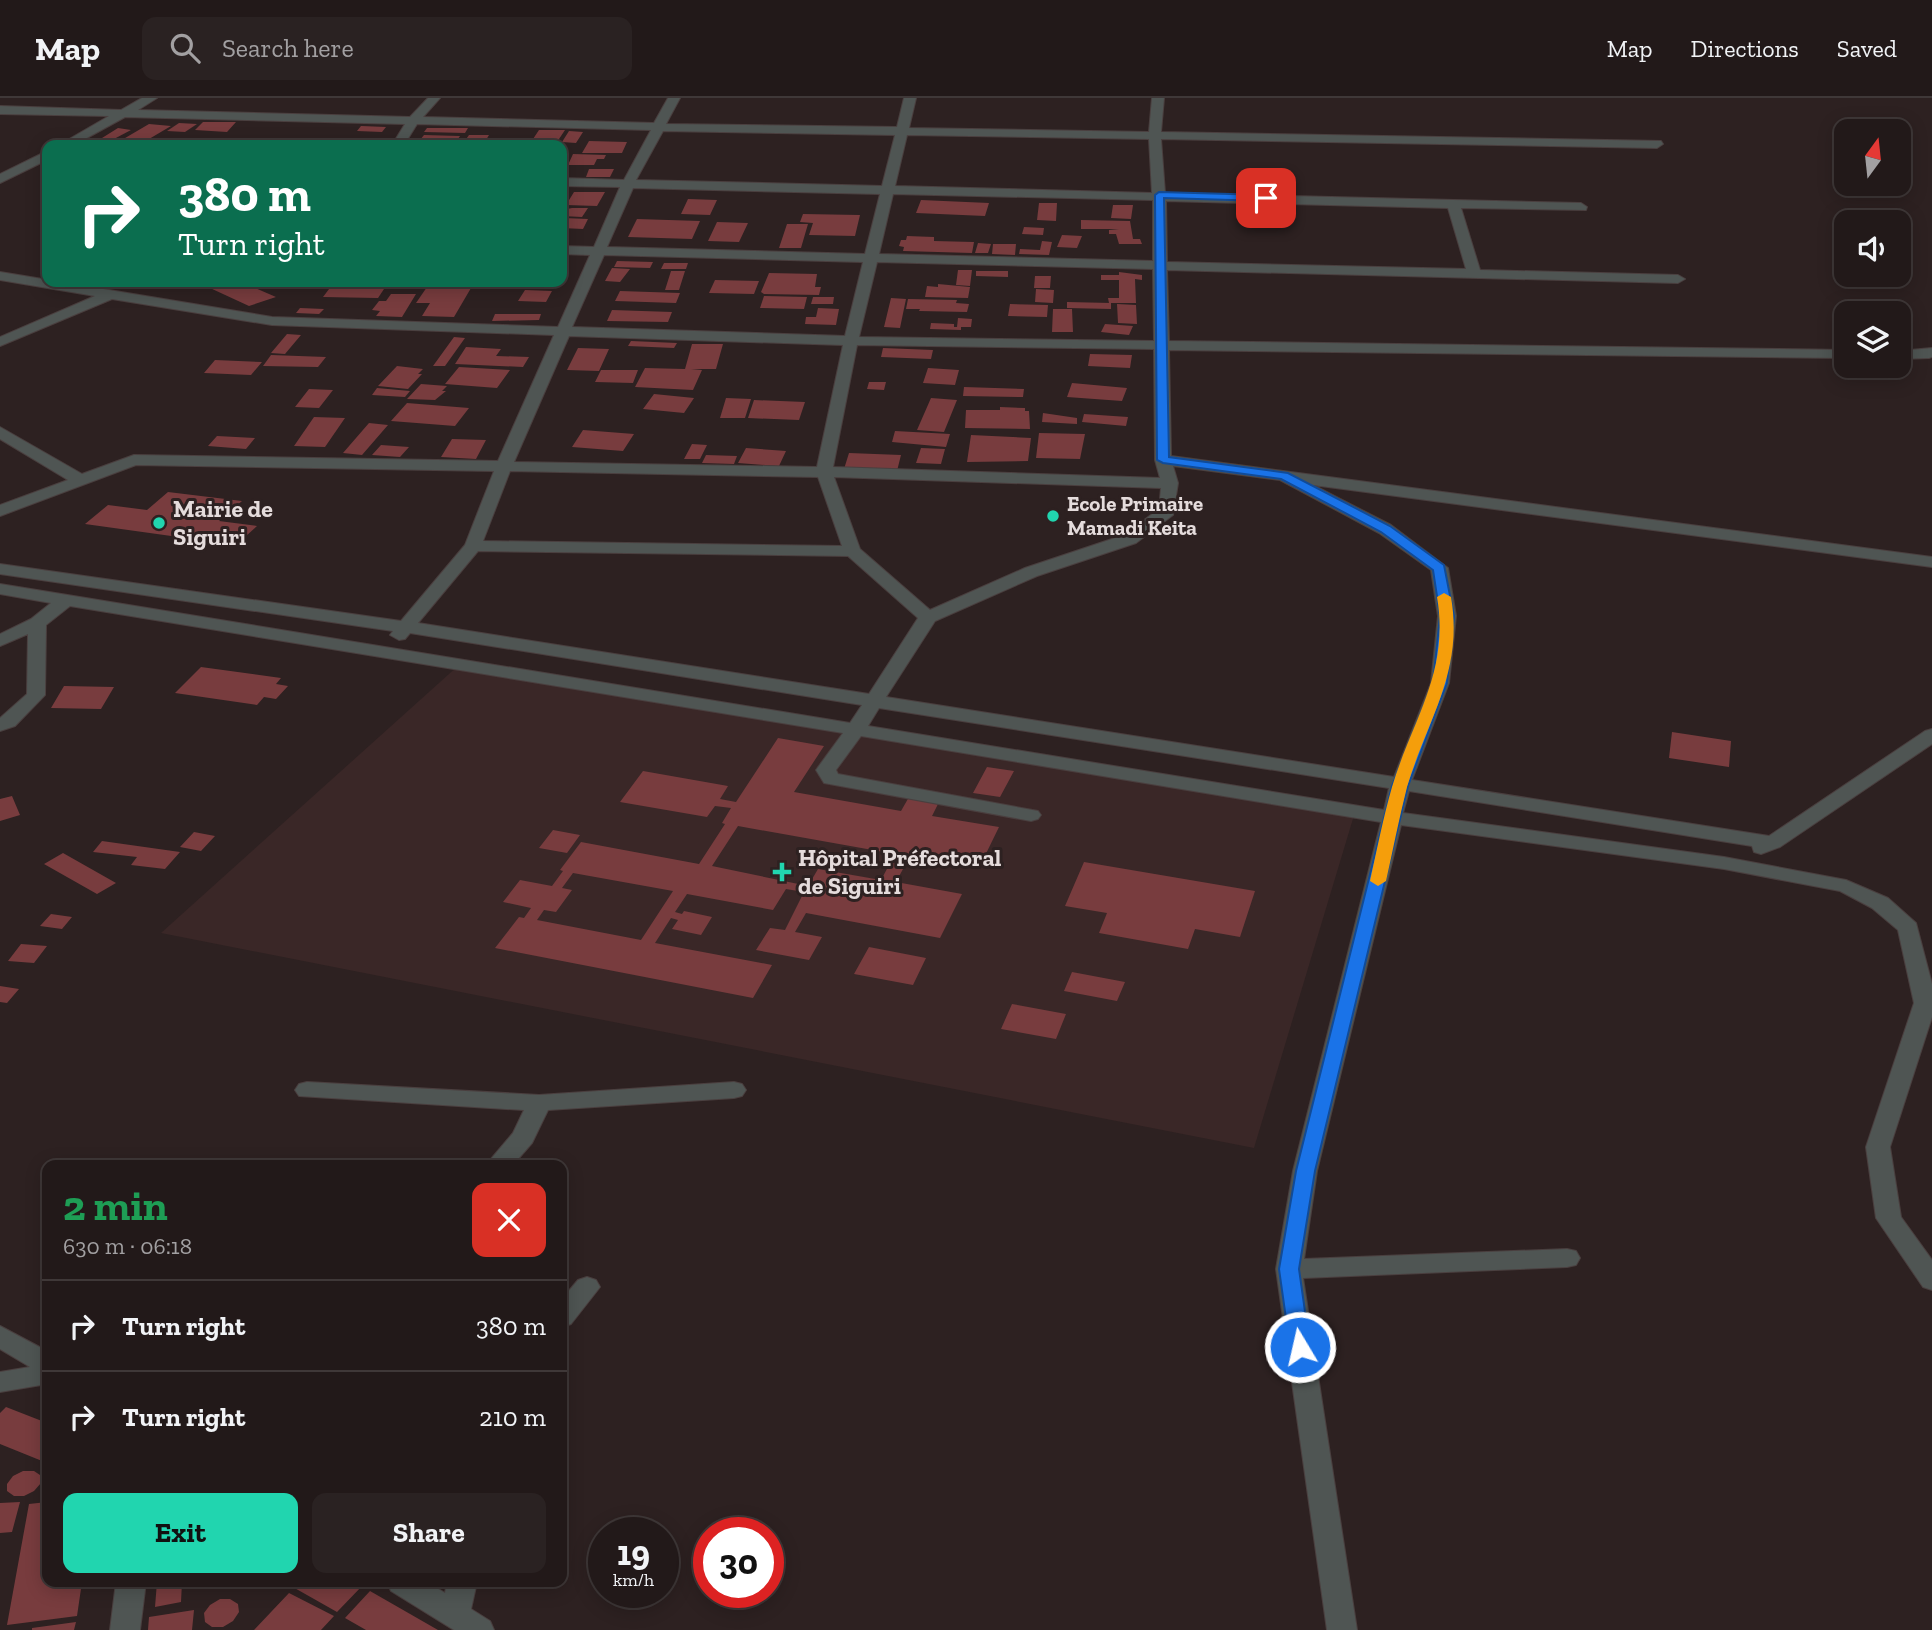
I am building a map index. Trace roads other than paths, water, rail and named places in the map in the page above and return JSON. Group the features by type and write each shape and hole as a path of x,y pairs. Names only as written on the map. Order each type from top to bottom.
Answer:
{"street":[{"path":"6,110 26,98"},
{"path":"74,140 151,98"},
{"path":"401,140 414,120 434,98"},
{"path":"383,652 473,546 504,466 628,184 674,98"},
{"path":"910,98 851,341 824,472 852,551 928,617"},
{"path":"1031,815 831,779 826,770 856,729 928,617 1031,572 1130,539 1167,511 1170,483 1163,460 1161,266 1155,134 1158,98"},
{"path":"6,110 658,127 1657,144"},
{"path":"0,179 42,158"},
{"path":"0,172 42,173"},
{"path":"567,182 1581,207"},
{"path":"1453,203 1474,272"},
{"path":"567,250 1678,279"},
{"path":"0,276 42,282"},
{"path":"72,287 272,321 851,341 1834,355"},
{"path":"0,342 109,295"},
{"path":"1911,355 1932,352"},
{"path":"0,432 80,480"},
{"path":"0,511 134,460 824,472 1170,483"},
{"path":"1163,460 1932,562"},
{"path":"1284,476 1385,529 1439,568 1447,616 1440,683 1400,786 1305,1171 1289,1269 1342,1630"},
{"path":"473,546 852,551"},
{"path":"0,569 406,627 1773,843"},
{"path":"0,589 1394,818 1724,863 1846,886 1880,904 1908,928 1929,1004 1878,1147 1889,1218 1932,1280"},
{"path":"0,641 37,623 66,600"},
{"path":"0,725 8,722 36,695 37,623"},
{"path":"1724,863 1773,843 1932,735"},
{"path":"307,1090 539,1103 734,1090"},
{"path":"502,1160 523,1137 539,1103"},
{"path":"1289,1269 1567,1258"},
{"path":"567,1311 587,1287"},
{"path":"0,1336 42,1361"},
{"path":"0,1382 42,1375"},
{"path":"125,1630 130,1587"},
{"path":"410,1587 467,1622"},
{"path":"463,1587 467,1622"}],"place":[{"name":"Ecole Primaire Mamadi Keita","path":"1053,516"},
{"name":"Mairie de Siguiri","path":"159,523"},
{"name":"Hôpital Préfectoral de Siguiri","path":"782,872"}]}
